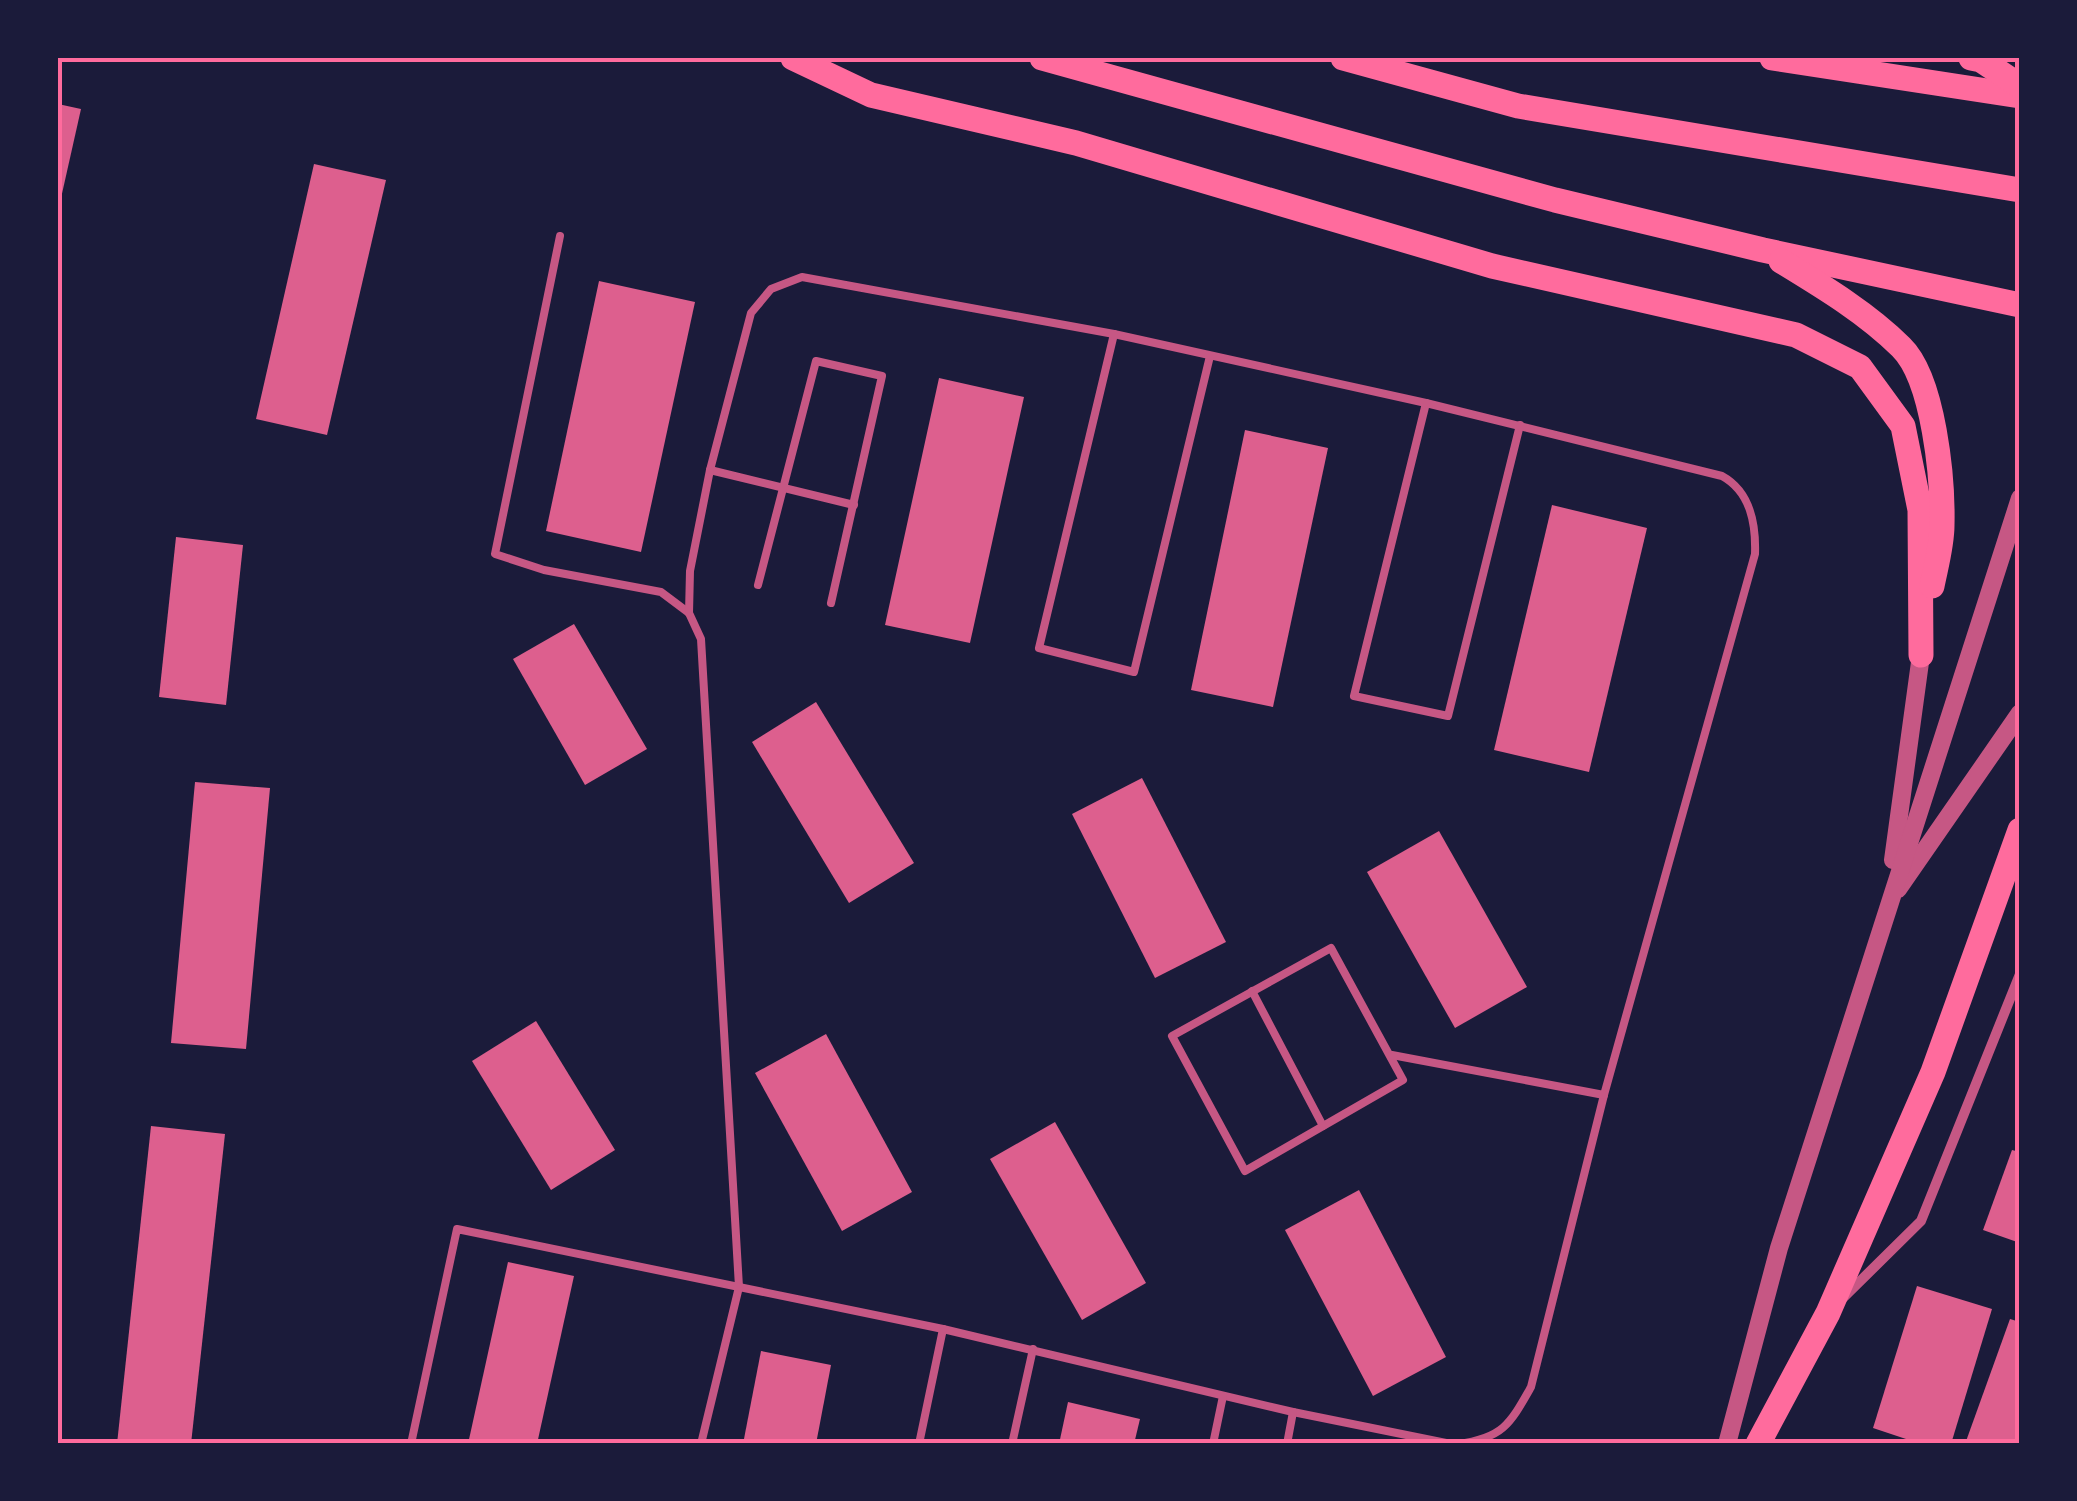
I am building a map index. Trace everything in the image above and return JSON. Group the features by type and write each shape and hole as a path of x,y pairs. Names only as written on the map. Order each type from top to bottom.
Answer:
{"highway":[{"path":"793,58 871,95 1076,143 1492,266 1796,335 1860,367 1903,426 1920,510 1920,655"},
{"path":"1042,58 1556,200 1763,250 2020,305"},
{"path":"1343,58 1518,106 2018,190"},
{"path":"1772,58 2020,96"},
{"path":"1971,58 1981,60 2020,86"},
{"path":"1763,250 1832,292 1903,348 1919,376 1938,448 1942,527 1920,655"},
{"path":"1758,1444 1828,1313 1933,1072 2020,830"}],"street":[{"path":"1727,1444 1778,1248 2020,498"},
{"path":"1886,906 1920,655"},
{"path":"1886,906 2020,713"},
{"path":"1828,1313 1921,1221 2020,974"}],"lane":[{"path":"560,236 495,554 544,570 662,592 689,613"},
{"path":"700,1444 739,1287 701,639 689,613 690,570 710,470 751,313 771,289 802,277 1114,334 1520,425 1722,476 1744,498 1756,532 1755,554 1604,1095 1531,1387 1512,1422 1487,1440 1458,1444"},
{"path":"1114,334 1039,648 1134,672 1210,356"},
{"path":"758,586 816,361 882,376 831,602"},
{"path":"1426,403 1354,696 1448,716 1520,425"},
{"path":"710,470 854,505"},
{"path":"1330,948 1404,1080 1245,1172 1172,1036 1252,991 1330,948"},
{"path":"1252,991 1323,1126"},
{"path":"1392,1055 1604,1095"},
{"path":"411,1444 457,1229 943,1329 1293,1412 1450,1444"},
{"path":"920,1444 943,1329"},
{"path":"1012,1444 1033,1349"},
{"path":"1213,1444 1223,1396"},
{"path":"1287,1444 1293,1412"}],"building":[{"path":"58,104 81,109 59,207 58,207"},
{"path":"314,164 386,180 327,435 256,419"},
{"path":"599,281 695,302 641,552 546,531"},
{"path":"939,378 1024,397 970,643 885,625"},
{"path":"1245,430 1328,448 1273,707 1191,690"},
{"path":"1552,505 1647,528 1589,772 1494,750"},
{"path":"176,537 243,545 226,705 159,697"},
{"path":"574,624 647,749 585,785 513,659"},
{"path":"816,702 914,863 849,903 752,742"},
{"path":"1142,778 1226,942 1155,978 1072,814"},
{"path":"195,782 270,788 246,1049 171,1043"},
{"path":"1439,831 1527,987 1455,1028 1367,872"},
{"path":"536,1021 615,1150 551,1190 472,1061"},
{"path":"826,1034 912,1192 842,1231 755,1073"},
{"path":"1055,1122 1146,1283 1082,1320 990,1159"},
{"path":"151,1126 225,1134 191,1444 117,1444"},
{"path":"2012,1150 2020,1152 2020,1243 1983,1230"},
{"path":"1359,1190 1446,1357 1373,1396 1285,1230"},
{"path":"508,1262 574,1276 537,1444 468,1444"},
{"path":"1917,1286 1992,1309 1951,1444 1921,1444 1873,1428"},
{"path":"2010,1319 2020,1322 2020,1444 1965,1444"},
{"path":"761,1351 831,1365 816,1444 743,1444"},
{"path":"1068,1402 1140,1419 1134,1444 1059,1444"}]}
